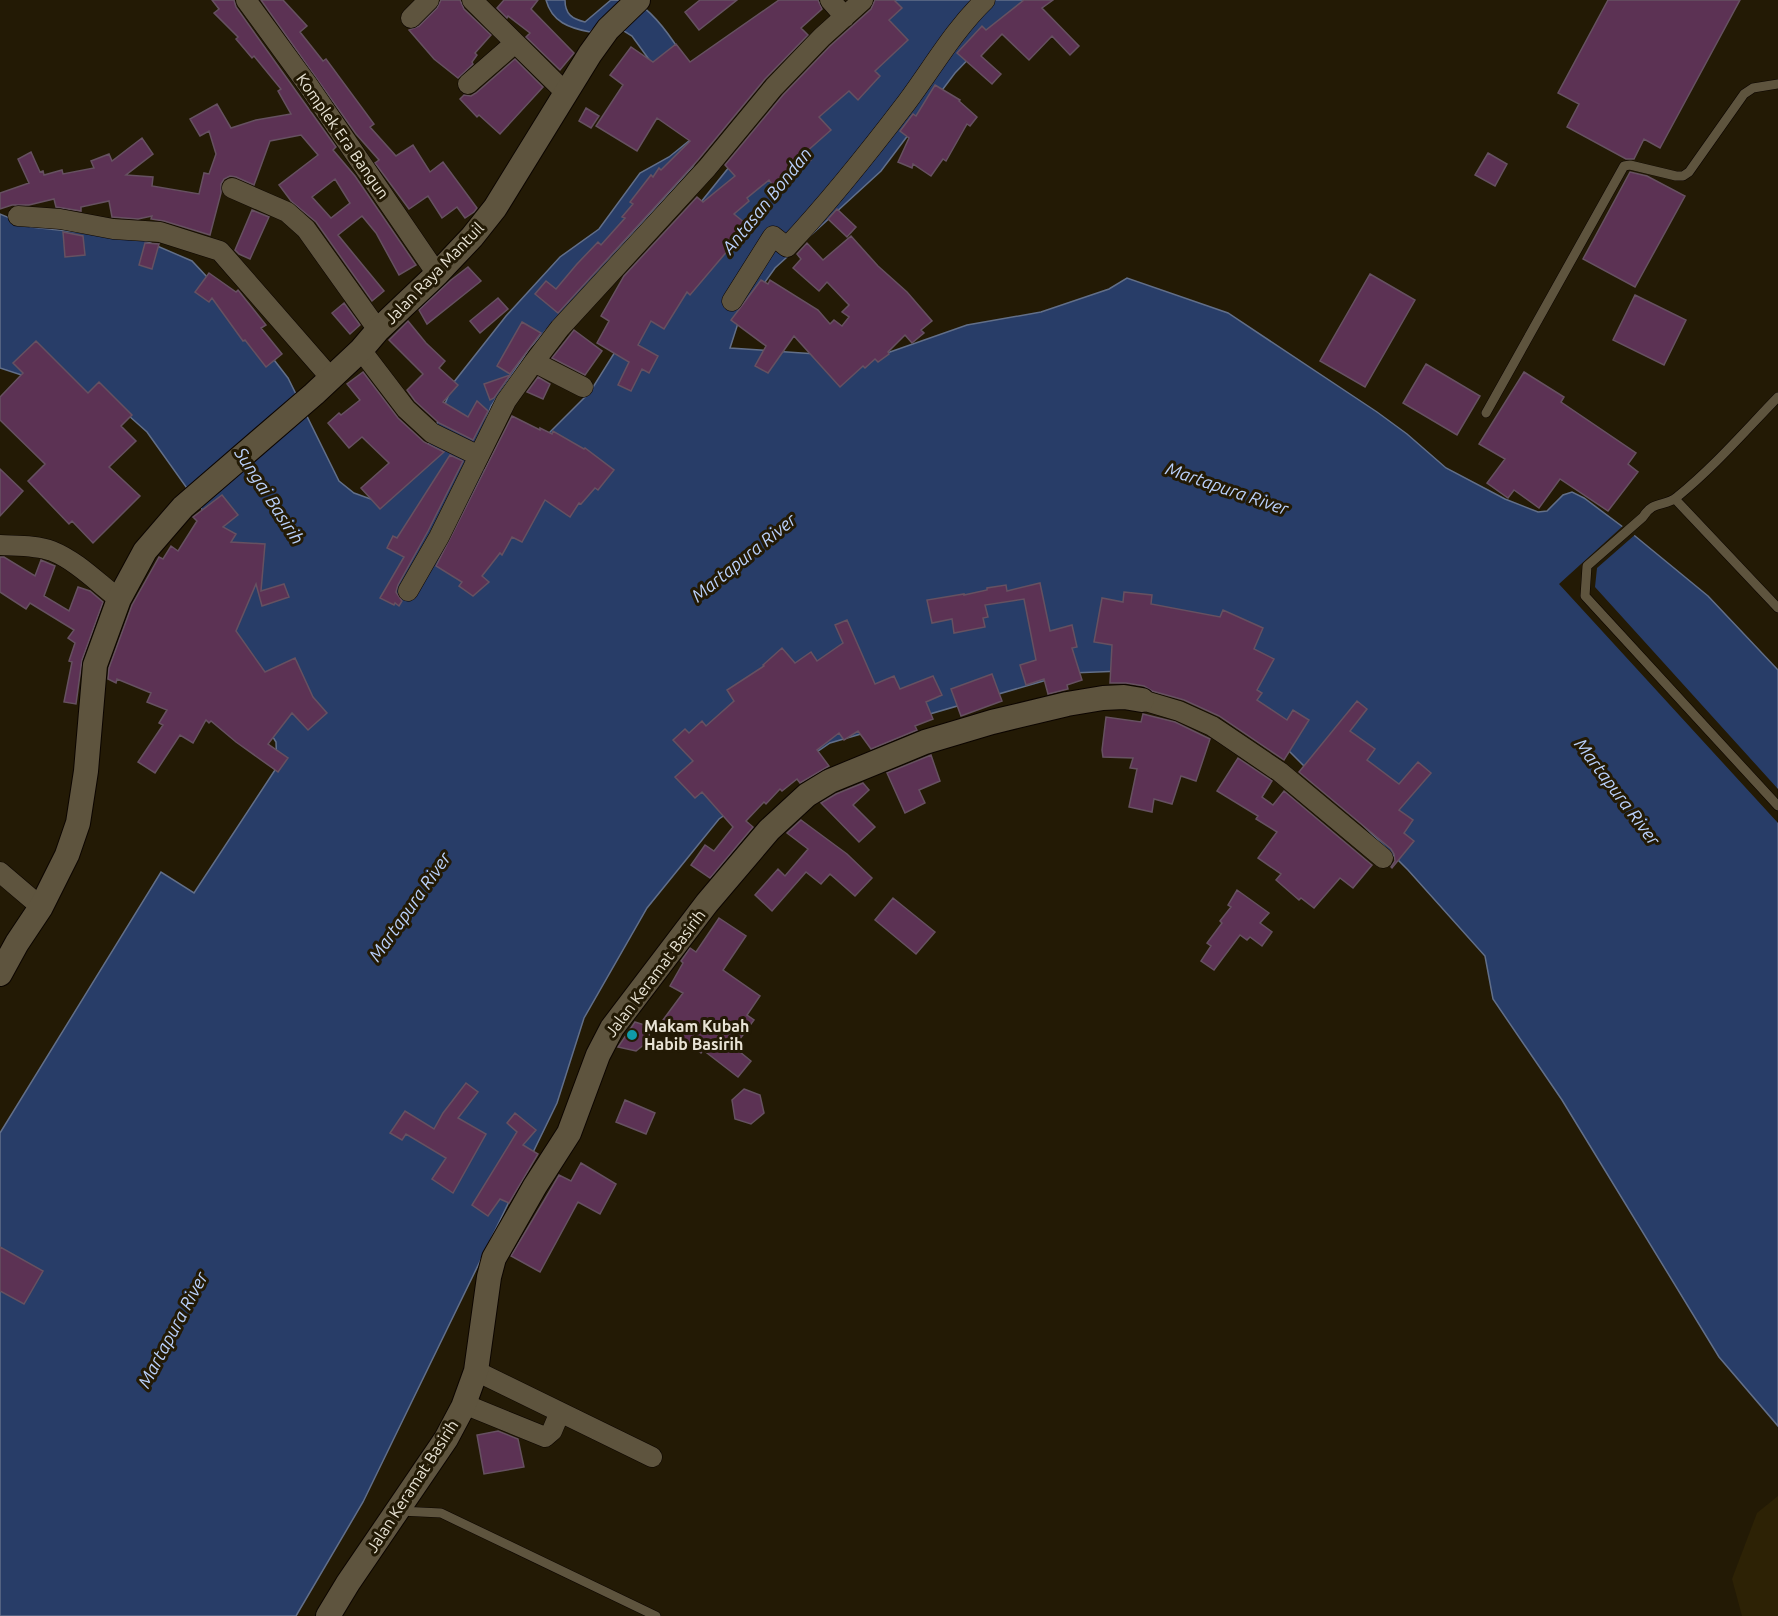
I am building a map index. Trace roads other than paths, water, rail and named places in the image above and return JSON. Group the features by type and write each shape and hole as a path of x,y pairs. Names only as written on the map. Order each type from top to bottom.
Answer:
{"street":[{"name":"Komplek Era Bangun","path":"246,0 308,85 437,274"},
{"path":"411,18 429,0"},
{"path":"472,0 566,93"},
{"name":"Jalan Raya Mantuil","path":"0,974 41,907 67,855 78,823 86,771 95,664 119,599 145,551 183,507 361,350 378,330 472,237 495,208 608,29 638,0"},
{"path":"830,0 845,17"},
{"path":"408,591 439,537 506,401 560,328 707,168 774,87 822,37 863,0"},
{"path":"732,301 773,236 787,247 832,199 908,101 956,31 986,0"},
{"path":"468,84 515,43"},
{"path":"232,188 287,212 306,229 378,330"},
{"path":"18,216 60,219 113,229 160,232 220,251 230,261 322,386"},
{"path":"361,350 406,409 432,434 479,456"},
{"path":"534,362 583,387"},
{"path":"0,545 52,551 87,573 119,599"},
{"name":"Jalan Keramat Basirih","path":"328,1616 446,1439 464,1404 476,1371 489,1277 494,1258 535,1186 569,1133 578,1115 598,1055 612,1028 707,903 769,830 807,795 830,781 925,742 992,722 1066,704 1103,698 1124,697 1142,700"},
{"path":"1142,700 1179,711 1212,726 1280,772 1383,858"},
{"path":"0,872 41,907"},
{"path":"476,1371 652,1457"},
{"path":"464,1404 545,1437 552,1431 560,1412"}],"lane":[{"path":"1486,413 1624,166 1630,165 1683,176 1689,172 1744,94 1754,88 1778,84"},
{"path":"1778,397 1722,455 1675,499 1649,508 1643,518 1587,566 1585,596 1778,806"},
{"path":"1675,499 1778,608"},
{"path":"397,1510 441,1513 656,1616"}],"water":[{"path":"546,0 565,0 566,9 570,15 585,22 611,0 634,1 647,10 660,23 683,56 719,124 693,166 529,349 491,406 471,460 474,468 493,472 539,443 590,392 630,328 668,243 792,89 895,0 1036,0 999,27 955,73 881,171 775,268 740,317 730,348 831,355 890,352 967,325 1041,312 1109,289 1127,278 1228,313 1377,412 1407,434 1446,468 1505,499 1538,512 1547,511 1563,495 1572,492 1584,498 1635,536 1708,596 1778,670 1778,1426 1719,1357 1562,1100 1493,999 1485,956 1408,870 1252,714 1148,670 1071,673 830,743 719,819 647,908 584,1018 557,1103 363,1502 296,1616 0,1616 0,1133 161,872 194,893 277,767 276,742 263,721 228,688 216,529 147,432 128,415 107,403 0,368 0,214 31,227 141,239 192,261 223,294 288,378 339,481 354,493 376,501 417,472 454,382 506,316 560,257 599,229 640,173 669,157 690,140 653,65 632,36 605,19 590,32 568,26 552,14"}],"place":[{"name":"Makam Kubah Habib Basirih","path":"632,1035"}],"water label":[{"name":"Antasan Bondan","path":"767,201"},
{"name":"Martapura River","path":"1227,489"},
{"name":"Sungai Basirih","path":"269,496"},
{"name":"Martapura River","path":"744,558"},
{"name":"Martapura River","path":"1617,792"},
{"name":"Martapura River","path":"410,907"},
{"name":"Martapura River","path":"173,1330"}]}
